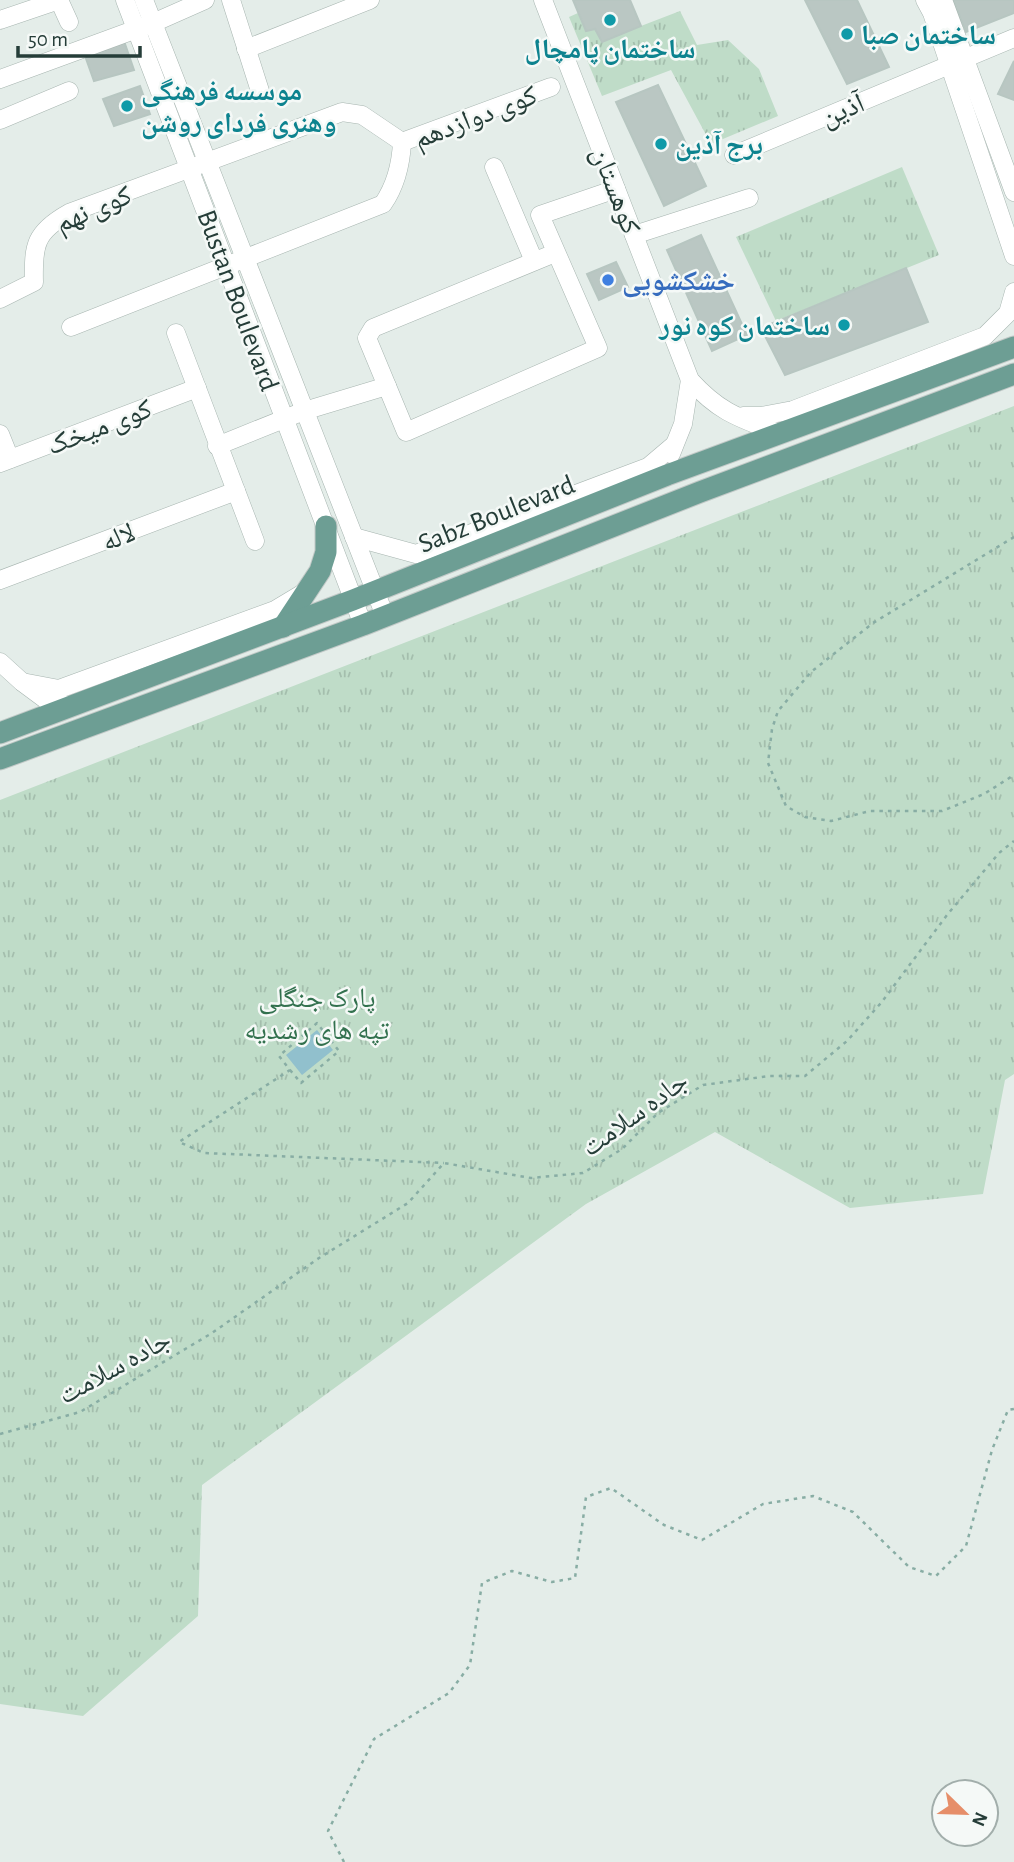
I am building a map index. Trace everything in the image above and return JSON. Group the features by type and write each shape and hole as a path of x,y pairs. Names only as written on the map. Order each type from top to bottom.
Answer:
{"main road":[{"name":"Sabz Boulevard","path":"0,733 375,592 663,476 1014,347"},
{"name":"Sabz Boulevard","path":"0,759 385,617 701,492 1014,374"},
{"path":"283,627 320,571 326,552 326,526"}],"street":[{"path":"0,20 59,0 69,22"},
{"name":"Bustan Boulevard","path":"125,0 144,26 198,166 244,259 385,617"},
{"name":"Bustan Boulevard","path":"144,0 144,26"},
{"path":"0,79 144,26 205,0"},
{"path":"231,0 260,91"},
{"path":"246,49 370,0"},
{"name":"کوهستان","path":"543,0 690,380"},
{"path":"925,0 957,61 1014,192"},
{"path":"943,0 957,61 1014,256"},
{"name":"آذین","path":"734,155 1014,38"},
{"name":"کوی دوازدهم","path":"71,327 383,204 393,190 402,142 551,88"},
{"path":"0,120 69,91"},
{"path":"198,166 342,112 362,115 402,142"},
{"name":"Bustan Boulevard","path":"198,166 226,266 363,625"},
{"name":"کوی نهم","path":"0,299 34,282 33,257 43,230 52,223 69,213 198,166"},
{"path":"494,167 534,261"},
{"path":"555,253 373,328 367,338 404,429 410,432 598,348 540,215 616,189"},
{"path":"634,235 749,198"},
{"path":"732,416 761,416 793,410 985,337 1008,313 1014,292"},
{"path":"176,332 255,541"},
{"path":"690,380 705,396 732,416 779,433"},
{"path":"663,476 683,424 690,380"},
{"path":"217,446 304,411 387,386"},
{"name":"کوی میخک","path":"5,461 197,388"},
{"path":"0,434 5,461"},
{"path":"354,537 416,554 648,467 674,444"},
{"name":"لاله","path":"0,580 236,491"},
{"path":"22,682 59,688 275,610 308,590"},
{"path":"0,662 49,702 70,706"}],"path":[{"path":"1014,537 873,623 811,672 778,710 772,729 768,763 786,806 805,817 831,821 870,811 942,811 984,794 1014,775"},
{"name":"جاده سلامت","path":"0,1434 80,1412 212,1333 319,1258 408,1203 444,1163 531,1178 583,1173 622,1149 658,1113 703,1085 769,1076 805,1076 847,1041 881,1003 947,915 999,853 1014,841"},
{"path":"317,1023 340,1051 301,1083 290,1070 279,1056 317,1023"},
{"path":"290,1070 179,1142 204,1153 444,1163"},
{"path":"344,1862 328,1831 374,1739 449,1693 470,1665 482,1583 512,1571 552,1582 575,1578 586,1497 611,1488 664,1525 702,1540 763,1504 813,1496 853,1512 909,1567 936,1576 966,1546 992,1450 1008,1410 1014,1409"}],"green space":[{"path":"680,11 697,45 728,40 759,69 778,116 711,144 671,70 602,96 569,17 578,13 586,31 595,29 602,41"},
{"path":"902,167 939,255 776,321 736,237"},
{"name":"پارک جنگلی تپه های رشدیه","path":"1014,406 1014,1074 1005,1080 983,1194 850,1208 715,1132 586,1204 202,1485 198,1616 83,1716 0,1704 0,800"}],"water":[{"path":"317,1030 333,1050 302,1075 286,1055"}],"building":[{"name":"ساختمان پامچال","path":"573,0 630,0 641,26 602,42 595,29 586,31"},
{"name":"ساختمان صبا","path":"805,0 857,0 889,67 847,84"},
{"path":"953,0 1014,0 1014,13 966,32"},
{"path":"124,41 134,70 94,81 84,53"},
{"path":"1014,61 1014,100 998,94"},
{"name":"برج آذین","path":"658,85 706,186 664,206 616,102"},
{"name":"موسسه فرهنگی وهنری فردای روشن","path":"140,86 150,114 114,126 103,99"},
{"path":"701,235 747,335 712,351 667,250"},
{"name":"خشکشویی","path":"616,262 628,287 599,300 587,274"},
{"name":"ساختمان کوه نور","path":"906,268 928,322 785,375 761,328"}],"place":[{"name":"ساختمان پامچال","path":"610,20"},
{"name":"ساختمان صبا","path":"847,34"},
{"name":"موسسه فرهنگی وهنری فردای روشن","path":"127,106"},
{"name":"برج آذین","path":"661,144"},
{"name":"خشکشویی","path":"608,280"},
{"name":"ساختمان کوه نور","path":"844,325"}]}
